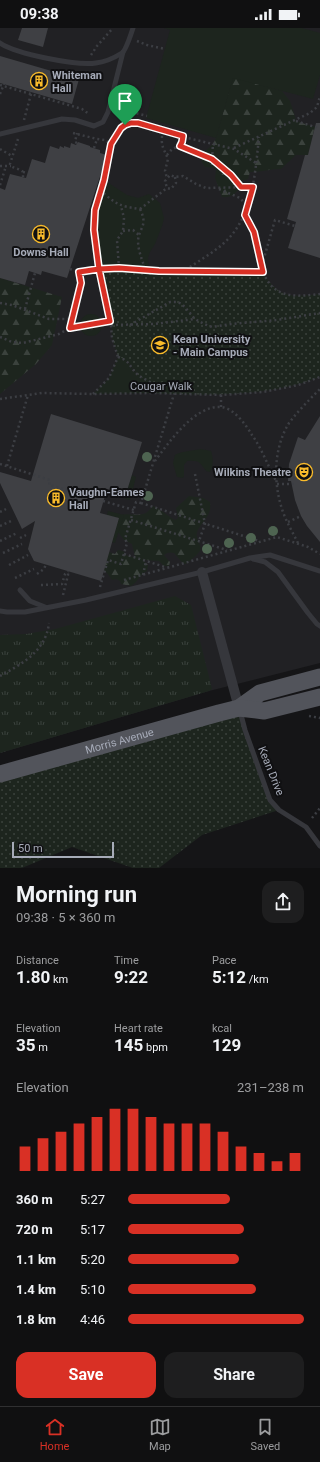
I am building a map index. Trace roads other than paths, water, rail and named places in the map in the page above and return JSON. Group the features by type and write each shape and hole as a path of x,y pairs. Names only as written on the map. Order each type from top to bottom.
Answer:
{"main road":[{"name":"Morris Avenue","path":"239,708 260,693 320,677"},
{"name":"Morris Avenue","path":"0,774 219,712 239,708 264,711 320,697"}],"street":[{"path":"202,572 239,708"}],"lane":[{"path":"0,134 62,119 75,120 94,126 103,122 108,112 124,52 133,28"},
{"path":"0,43 6,47 33,54 83,63 107,61 124,52"},
{"path":"0,611 25,612 86,600 202,572 250,558 270,555 320,571"},
{"path":"250,558 265,562 278,572 308,613 320,626"},
{"path":"20,590 30,601 46,607"},
{"name":"Kean Drive","path":"239,708 244,730 270,800 279,810 306,827 320,846"}],"place":[{"name":"Whiteman Hall","path":"39,81"},
{"name":"Downs Hall","path":"41,234"},
{"name":"Kean University - Main Campus","path":"160,345"},
{"name":"Wilkins Theatre","path":"304,472"},
{"name":"Vaughn-Eames Hall","path":"56,498"}]}
